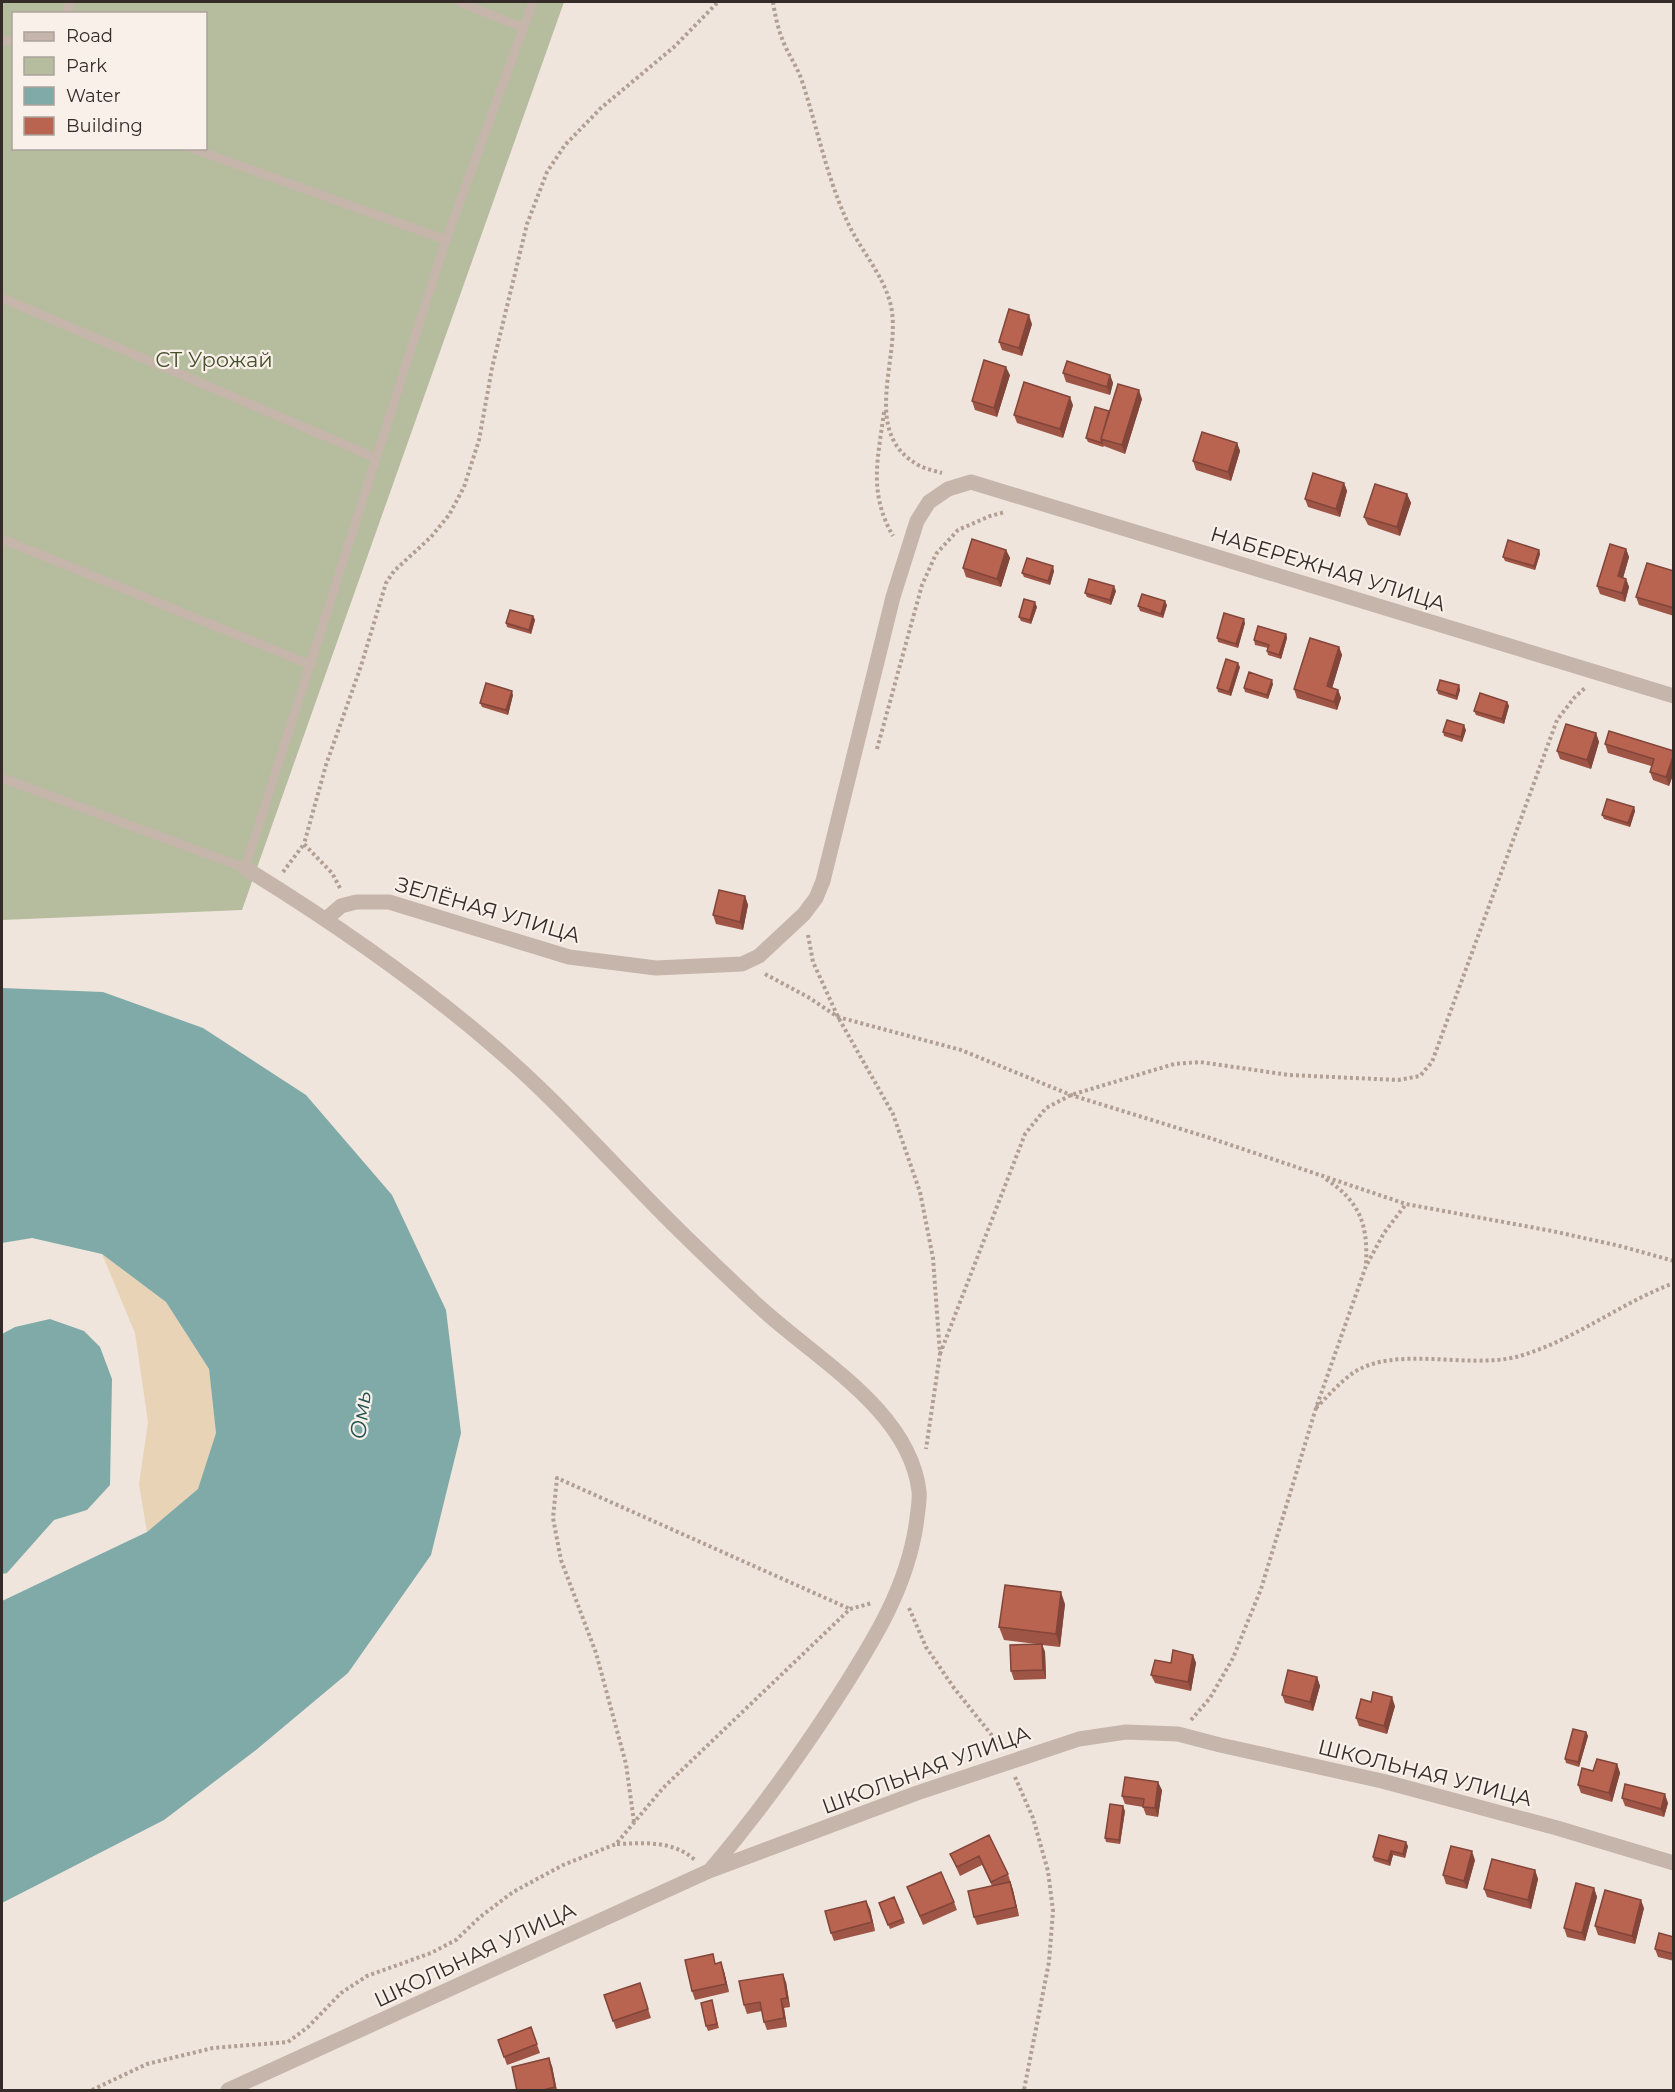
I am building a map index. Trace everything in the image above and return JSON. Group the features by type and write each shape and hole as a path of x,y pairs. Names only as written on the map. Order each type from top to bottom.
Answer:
{"street":[{"name":"ЗЕЛЁНАЯ УЛИЦА","path":"341,906 356,902 389,902 570,957 656,968 742,964 759,956 804,914 816,898 823,881 893,597 917,520 930,501 948,489 971,482"},
{"name":"НАБЕРЕЖНАЯ УЛИЦА","path":"971,482 1674,696"},
{"path":"245,868 387,961 492,1044 572,1119 654,1205 754,1303 866,1396 893,1428 910,1453 920,1493 914,1541 900,1588 871,1644 805,1748 764,1805 709,1872"},
{"path":"326,919 341,906"},
{"name":"ШКОЛЬНАЯ УЛИЦА","path":"228,2091 709,1872 917,1793 1079,1739 1126,1732 1178,1734 1382,1780 1674,1863"}],"lane":[{"path":"460,2 524,28"},
{"path":"2,778 245,868 446,240 533,2"},
{"path":"196,150 446,240"},
{"path":"2,298 376,458"},
{"path":"2,538 311,665"}],"path":[{"path":"273,885 304,844 326,765 361,666 386,584 394,571 431,537 464,486 479,440 492,368 527,224 547,172 565,145 601,108 674,47 718,2"},
{"path":"773,2 784,43 796,65 828,172 847,222 881,280 891,307 892,336 885,409 875,475 883,519 905,558"},
{"path":"885,409 890,434 902,452 920,466 971,482"},
{"path":"875,754 922,585 936,554 958,530 990,516 1010,511"},
{"path":"924,1460 940,1354 1025,1134 1046,1108 1071,1095 1174,1064 1200,1062 1289,1075 1398,1080 1420,1076 1432,1062 1557,720 1574,698 1602,674"},
{"path":"304,844 332,873 341,890 341,906"},
{"path":"804,914 813,962 838,1017 892,1114 920,1192 933,1258 940,1354"},
{"path":"742,964 776,979 838,1017 961,1050 1071,1095 1406,1204 1552,1231 1674,1261"},
{"path":"1321,1175 1343,1191 1359,1213 1367,1239 1366,1266"},
{"path":"1178,1734 1210,1698 1233,1658 1261,1589 1316,1408 1366,1266 1384,1233 1406,1204"},
{"path":"1316,1408 1353,1372 1384,1360 1470,1361 1515,1357 1557,1341 1653,1291 1674,1283"},
{"path":"635,1822 626,1764 596,1653 561,1560 553,1518 557,1478 850,1609"},
{"path":"900,1588 926,1647 954,1689 994,1738 1008,1762 1033,1818 1048,1872 1053,1911 1049,1962 1024,2091"},
{"path":"616,1844 663,1788 850,1609 869,1603 891,1605"},
{"path":"92,2091 147,2064 213,2048 288,2042 308,2027 341,1993 367,1976 431,1953 456,1940 480,1917 513,1892 563,1865 616,1844 661,1843 689,1854 709,1872"}],"green space":[{"name":"СТ Урожай","path":"2,2 564,2 242,910 2,920"}],"sand":[{"path":"102,1254 166,1302 209,1369 216,1433 199,1489 147,1532 139,1484 148,1422 135,1333"}],"water":[{"name":"Омь","path":"2,988 103,992 203,1028 306,1095 392,1195 446,1310 461,1433 431,1555 348,1673 256,1750 164,1820 2,1903 2,1601 147,1532 198,1489 216,1433 209,1369 166,1302 102,1254 32,1238 2,1243"},
{"path":"50,1319 84,1331 100,1347 112,1379 110,1485 87,1510 54,1520 7,1573 2,1574 2,1334 15,1327"}],"building":[{"path":"1009,309 1029,315 1019,348 999,342"},
{"path":"984,360 1006,367 994,408 972,401"},
{"path":"1067,361 1110,375 1107,387 1063,373"},
{"path":"1024,382 1070,397 1060,429 1014,415"},
{"path":"1118,384 1139,390 1122,445 1101,439"},
{"path":"1095,407 1109,411 1101,439 1102,443 1086,438"},
{"path":"1202,432 1237,443 1228,472 1193,461"},
{"path":"1313,473 1344,483 1336,509 1305,499"},
{"path":"1375,484 1407,494 1397,527 1364,517"},
{"path":"972,539 1006,550 997,579 963,568"},
{"path":"1508,540 1539,550 1534,566 1503,557"},
{"path":"1610,544 1626,549 1618,576 1626,579 1622,593 1597,586"},
{"path":"1027,558 1053,566 1048,581 1022,573"},
{"path":"1647,563 1674,571 1674,608 1636,597"},
{"path":"1089,579 1114,586 1110,600 1085,593"},
{"path":"1142,594 1165,601 1161,614 1138,606"},
{"path":"1024,599 1035,602 1030,620 1019,617"},
{"path":"510,610 533,616 529,630 506,623"},
{"path":"1224,613 1244,619 1236,644 1217,638"},
{"path":"1258,626 1286,634 1279,655 1267,651 1269,645 1254,640"},
{"path":"1310,638 1339,647 1327,686 1338,690 1334,702 1294,689"},
{"path":"1226,659 1238,663 1229,692 1217,688"},
{"path":"1249,672 1272,680 1267,695 1244,688"},
{"path":"1440,680 1459,685 1456,696 1437,690"},
{"path":"486,683 512,691 506,710 480,703"},
{"path":"1480,693 1507,702 1502,719 1474,711"},
{"path":"1447,720 1464,725 1461,737 1443,732"},
{"path":"1566,724 1596,733 1587,760 1557,751"},
{"path":"1609,731 1674,751 1666,777 1650,772 1654,759 1605,744"},
{"path":"1607,799 1634,807 1628,823 1602,815"},
{"path":"719,890 745,896 740,922 713,915"},
{"path":"1005,1585 1061,1592 1056,1634 999,1627"},
{"path":"1042,1644 1043,1670 1011,1671 1010,1645"},
{"path":"1173,1650 1193,1655 1188,1682 1151,1675 1155,1660 1171,1663"},
{"path":"1288,1670 1317,1677 1310,1702 1282,1695"},
{"path":"1373,1692 1392,1697 1384,1726 1356,1718 1361,1699 1371,1702"},
{"path":"1573,1729 1586,1732 1578,1762 1565,1759"},
{"path":"1597,1759 1617,1764 1609,1793 1578,1785 1582,1768 1593,1771"},
{"path":"1125,1777 1158,1782 1155,1808 1143,1807 1144,1799 1122,1796"},
{"path":"1625,1784 1665,1794 1661,1809 1622,1798"},
{"path":"1110,1804 1123,1806 1119,1840 1105,1838"},
{"path":"989,1835 1008,1874 991,1882 979,1856 957,1867 950,1854"},
{"path":"1379,1835 1406,1842 1403,1854 1391,1851 1388,1861 1373,1857"},
{"path":"1451,1846 1472,1851 1464,1881 1443,1875"},
{"path":"1492,1859 1535,1870 1528,1900 1484,1889"},
{"path":"941,1872 954,1902 920,1916 907,1887"},
{"path":"1010,1882 1016,1907 974,1917 968,1891"},
{"path":"1576,1883 1594,1888 1582,1933 1564,1928"},
{"path":"1605,1890 1641,1900 1632,1936 1595,1926"},
{"path":"894,1897 903,1919 888,1925 879,1903"},
{"path":"866,1901 872,1922 831,1933 825,1911"},
{"path":"1659,1933 1674,1937 1674,1954 1655,1949"},
{"path":"713,1954 715,1964 721,1962 726,1984 692,1991 685,1960"},
{"path":"783,1974 787,1998 781,1999 784,2018 764,2022 760,2002 744,2005 739,1981"},
{"path":"640,1983 648,2009 613,2021 604,1995"},
{"path":"712,2000 717,2024 706,2026 701,2003"},
{"path":"531,2027 537,2044 504,2057 498,2040"},
{"path":"549,2058 555,2087 539,2091 517,2091 512,2067"}]}
